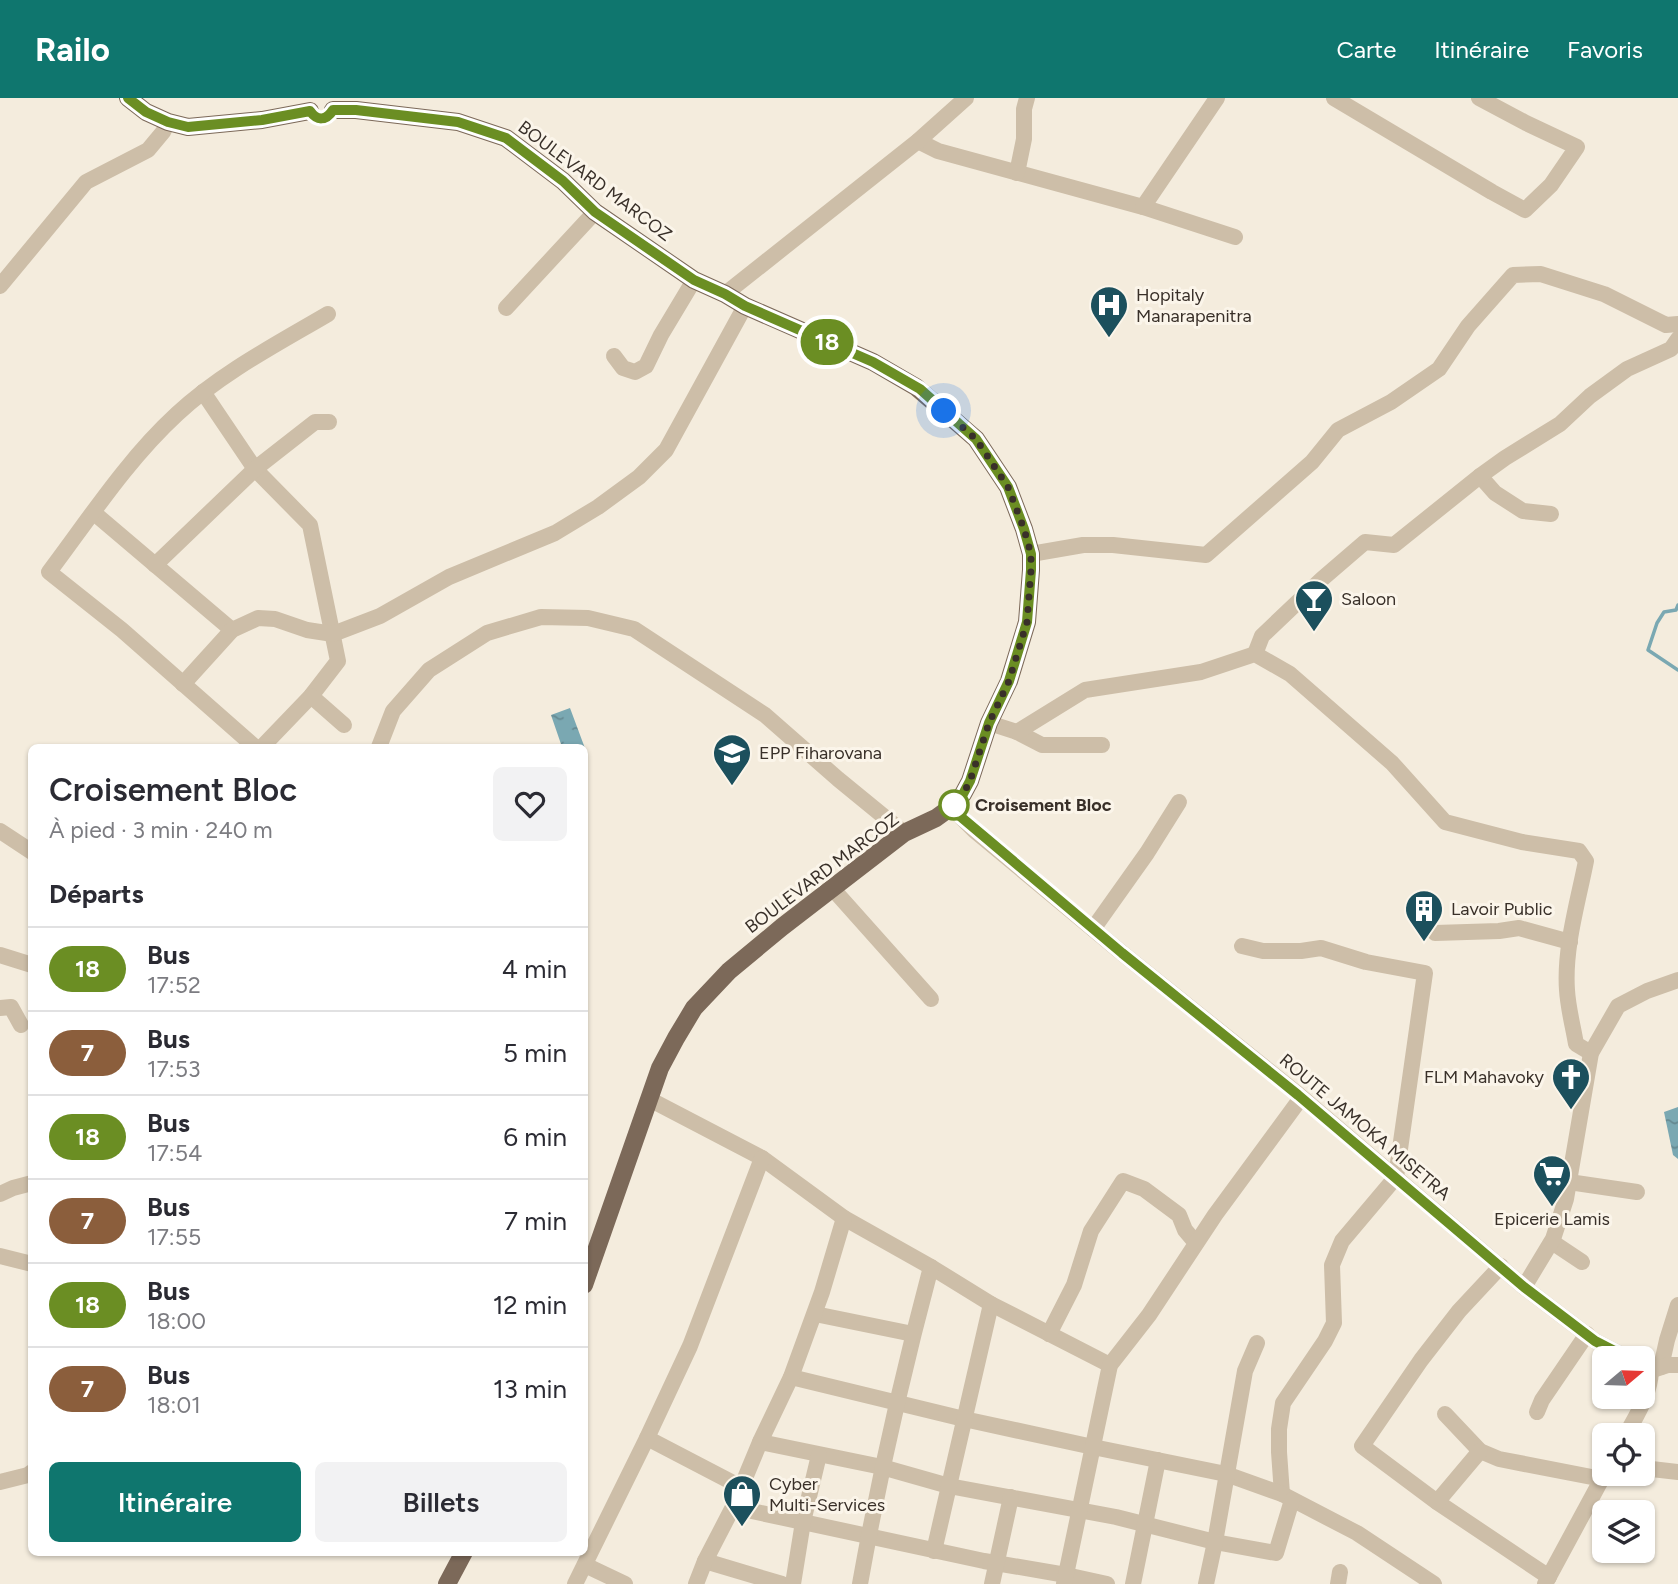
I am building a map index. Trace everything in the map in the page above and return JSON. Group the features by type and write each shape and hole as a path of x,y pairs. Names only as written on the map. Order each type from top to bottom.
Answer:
{"main road":[{"path":"128,98 146,112 188,127 262,120 311,104"},
{"name":"BOULEVARD MARCOZ","path":"311,104 314,117 322,119 329,117 332,104 365,111 458,122 506,138 563,181 595,212 694,280 745,306 873,362 920,389 976,439 1003,479 1024,529 1031,554 1027,622 1009,681 989,723 970,781 963,794 954,805 936,818 904,833 782,927 729,971 694,1008 660,1068 588,1274"},
{"path":"447,1584 462,1556"}],"street":[{"path":"725,294 918,141 966,98"},
{"path":"1017,173 1024,139 1024,109 1027,98"},
{"path":"1143,207 1217,98"},
{"path":"1334,98 1525,210 1551,185 1577,147 1479,98"},
{"path":"0,286 86,182 148,150 168,122"},
{"path":"918,141 938,151 1143,207 1236,237"},
{"path":"506,308 595,212"},
{"path":"1031,554 1083,545 1113,545 1206,555 1312,462 1338,430 1391,402 1438,369 1468,326 1513,275 1541,274 1604,294 1666,325 1678,324"},
{"path":"614,356 623,368 635,372 646,366 694,280"},
{"path":"183,684 232,630 258,618 275,619 307,630 333,634 380,616 449,577 555,533 598,507 639,477 666,450 745,306"},
{"path":"252,744 122,630 49,572 128,466 175,415 203,392 328,314"},
{"path":"1255,654 1262,636 1365,542 1394,545 1480,476 1560,424 1590,396 1627,369 1671,349 1678,339"},
{"path":"203,392 255,469 310,525 338,661 311,696 265,744"},
{"path":"155,565 255,469 315,422 329,422"},
{"path":"1480,476 1495,493 1523,511 1551,514"},
{"path":"94,513 232,630"},
{"path":"380,744 393,711 429,670 487,633 541,617 588,618 634,629 765,715 904,833"},
{"path":"1017,732 1085,690 1200,672 1255,654 1290,674 1372,745 1392,763 1445,822 1522,842 1579,851 1586,861 1570,942 1567,991 1576,1044 1591,1053"},
{"path":"311,696 344,725"},
{"path":"989,723 1017,732 1042,745 1101,745"},
{"path":"1093,929 1179,802"},
{"name":"ROUTE JAMOKA MISETRA","path":"954,805 961,817 984,838 1093,929 1301,1098 1524,1287 1605,1346"},
{"path":"0,831 28,849"},
{"path":"832,888 932,999"},
{"path":"1435,933 1519,928 1570,942"},
{"path":"760,1442 882,1467 949,1486 1145,1523 1215,1542 1276,1553 1287,1497 1279,1452 1283,1403 1334,1323 1332,1265 1342,1241 1395,1177 1425,973 1366,962 1321,948 1263,951 1242,946"},
{"path":"0,955 28,964"},
{"path":"1524,1287 1552,1242 1566,1199 1591,1053 1618,1006 1647,991 1678,980"},
{"path":"0,1008 11,1007 21,1025"},
{"path":"1065,1580 1110,1364 1149,1315 1196,1243 1301,1098"},
{"path":"649,1099 762,1158 844,1218 991,1304 1110,1364"},
{"path":"575,1584 690,1346 762,1158"},
{"path":"1049,1334 1074,1285 1091,1231 1123,1181 1144,1189 1179,1216 1185,1230 1196,1243"},
{"path":"1569,1182 1637,1192"},
{"path":"0,1194 28,1184"},
{"path":"696,1584 790,1377 814,1314 844,1218"},
{"path":"1552,1242 1582,1262"},
{"path":"0,1255 28,1263"},
{"path":"1501,1266 1459,1311 1421,1360 1362,1446 1547,1580 1598,1486"},
{"path":"860,1584 882,1467 931,1267"},
{"path":"934,1550 991,1304"},
{"path":"1656,1361 1667,1340 1678,1305"},
{"path":"814,1314 913,1334"},
{"path":"1537,1412 1542,1400 1587,1334"},
{"path":"1206,1584 1245,1371 1257,1343"},
{"path":"1656,1368 1678,1365"},
{"path":"790,1377 964,1419 1226,1474 1287,1497 1357,1533 1413,1577 1434,1584"},
{"path":"1446,1413 1479,1451 1499,1459 1592,1474"},
{"path":"647,1438 741,1487"},
{"path":"1437,1502 1479,1451"},
{"path":"793,1584 803,1522 819,1455"},
{"path":"1133,1584 1158,1460"},
{"path":"1655,1469 1678,1472"},
{"path":"0,1482 28,1475"},
{"path":"992,1584 1011,1497"},
{"path":"733,1507 1065,1580 1107,1584"},
{"path":"705,1560 782,1584"},
{"path":"585,1565 625,1584"}],"water":[{"path":"570,708 583,744 561,744 551,715"},
{"path":"1678,1107 1678,1159 1673,1155 1664,1112"}],"waterway":[{"path":"1678,605 1676,610 1664,612 1657,623 1648,650 1678,670"}],"bus line":[{"name":"18","path":"128,98 146,112 188,127 262,120 310,111 314,117 322,119 329,117 333,110 356,110 458,122 506,138 563,181 595,212 694,280 745,306 873,362 920,389 976,439 1008,487 1031,554 1027,622 1009,681 989,723 970,781 954,805 961,817 1122,953 1298,1095 1524,1287 1605,1346"}],"place":[{"name":"Hopitaly Manarapenitra","path":"1109,339"},
{"name":"Saloon","path":"1314,633"},
{"name":"EPP Fiharovana","path":"732,787"},
{"name":"Croisement Bloc","path":"954,805"},
{"name":"Lavoir Public","path":"1424,943"},
{"name":"FLM Mahavoky","path":"1571,1111"},
{"name":"Epicerie Lamis","path":"1552,1208"},
{"name":"Cyber Multi-Services","path":"742,1528"}],"route":[{"path":"944,411 976,439 1008,487 1031,554 1027,622 1009,681 989,723 970,781 954,805"}]}
